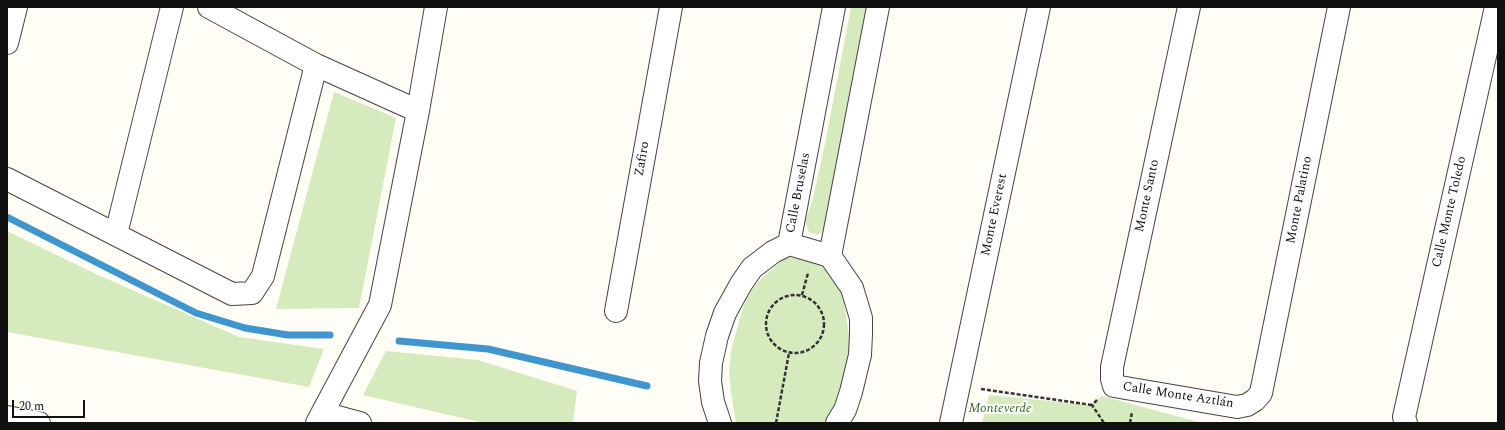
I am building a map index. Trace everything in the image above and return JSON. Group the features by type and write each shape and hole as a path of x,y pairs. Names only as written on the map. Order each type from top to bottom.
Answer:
{"street":[{"path":"7,44 16,7"},
{"path":"116,234 172,7"},
{"path":"209,7 316,65 418,111"},
{"path":"360,423 320,418 380,305 418,111 436,7"},
{"name":"Zafiro","path":"616,311 671,7"},
{"name":"Calle Bruselas","path":"720,423 713,402 710,381 717,336 725,313 741,284 752,268 773,252 789,244 834,7"},
{"path":"830,256 878,7"},
{"name":"Monte Everest","path":"951,423 1040,7"},
{"name":"Monte Santo","path":"1114,386 1112,367 1189,7"},
{"name":"Monte Palatino","path":"1261,393 1339,7"},
{"name":"Calle Monte Toledo","path":"1405,420 1496,7"},
{"path":"7,179 232,294 252,293 263,276 316,65"},
{"path":"789,244 830,256 852,288 860,318 862,334 860,355 845,410 837,423"},
{"name":"Calle Monte Aztlán","path":"1114,386 1237,407 1247,405 1255,400 1261,393"},
{"path":"7,418 39,423"}],"path":[{"path":"793,295 802,296 812,300 819,306 825,325 817,344 809,350 799,353 789,353 777,347 769,336 766,327 767,318 770,309 776,302 784,297 793,295"},
{"path":"776,423 789,353"},
{"path":"959,386 1092,405"}],"green space":[{"path":"851,7 869,7 826,227 818,235 809,232 805,222 812,202 825,144"},
{"path":"334,92 396,118 359,308 276,309"},
{"path":"7,231 96,274 239,337 324,349 309,387 7,332"},
{"path":"808,256 823,263 842,289 850,342 842,393 828,423 736,423 729,372 731,350 743,308 751,291 761,279 785,258"},
{"path":"386,351 478,360 577,391 573,423 484,423 363,395"},
{"name":"Monteverde","path":"989,395 1091,405 1102,396 1202,423 982,423"}],"waterway":[{"path":"7,217 196,313 245,328 288,335 330,335"},
{"path":"399,341 488,349 647,386"}]}
